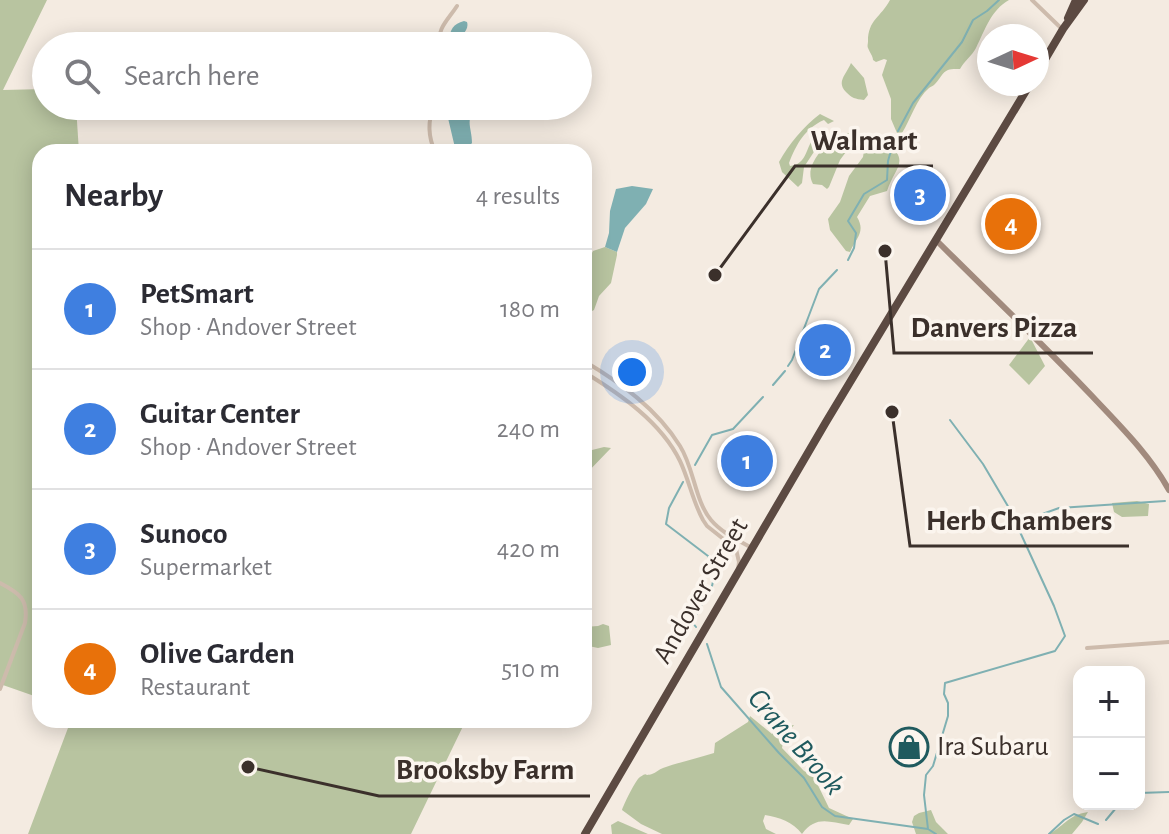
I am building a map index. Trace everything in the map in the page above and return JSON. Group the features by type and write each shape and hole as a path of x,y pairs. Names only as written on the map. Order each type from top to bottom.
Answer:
{"highway":[{"path":"1063,29 1076,0"},
{"path":"1049,53 1084,0"},
{"name":"Andover Street","path":"585,834 737,573 1023,96"}],"main road":[{"path":"936,240 1040,341 1121,427 1150,459 1169,490"}],"street":[{"path":"1032,0 1063,29"},
{"path":"440,32 457,6"},
{"path":"430,120 431,144"},
{"path":"592,366 640,399 652,411 681,447 703,507 712,521 752,548"},
{"path":"592,377 633,404 670,445 681,463 703,520 736,549 739,562 737,573"},
{"path":"0,583 20,595 27,612 0,689"},
{"path":"1087,648 1169,642"}],"green space":[{"path":"0,0 47,0 3,90 32,89 32,120 77,120 78,144 32,144 32,695 0,684"},
{"path":"890,0 1009,0 988,24 977,24 974,51 960,69 946,71 924,93 902,133 897,133 891,119 891,99 882,75 887,60 873,60 868,46 870,28"},
{"path":"851,63 864,78 868,95 864,100 850,96 843,88 843,78"},
{"path":"820,114 834,121 828,124 824,120 806,132 789,163 790,166 802,161 813,139 824,132 804,167 802,183 798,187 782,172 779,162 797,136"},
{"path":"848,133 857,137 840,160 829,187 813,184 811,171 816,158 835,134"},
{"path":"869,134 894,150 899,165 887,191 870,196 857,217 860,231 850,252 830,230 828,219 840,202 849,176 863,157"},
{"path":"605,247 617,252 611,283 599,296 592,311 592,253"},
{"path":"1030,337 1045,366 1029,385 1009,365"},
{"path":"604,447 611,448 592,468 592,450"},
{"path":"1137,501 1149,504 1148,516 1122,517 1114,512 1112,503"},
{"path":"592,626 609,626 611,645 592,647"},
{"path":"750,716 772,734 794,725 784,737 782,748 804,771 813,775 829,808 853,819 849,825 818,822 802,834 785,821 765,815 763,821 766,829 776,834 662,834 622,810 633,787 644,774 714,753 715,743 748,722"},
{"path":"68,728 462,728 411,834 28,834"},
{"path":"931,810 936,822 948,834 916,834 912,822 914,816"},
{"path":"1088,812 1072,834 1048,834 1075,816"},
{"path":"618,821 648,834 612,834 611,825"}],"water":[{"path":"467,22 464,32 451,32 456,24"},
{"path":"448,120 470,120 472,143 454,144"},
{"path":"632,186 653,189 646,204 625,228 617,252 605,247 610,211 616,189"}],"waterway":[{"name":"Crane Brook","path":"898,131 913,103 962,42 973,20 999,0"},
{"name":"Crane Brook","path":"848,260 856,233 848,221 864,194 887,180 892,147"},
{"name":"Crane Brook","path":"788,366 819,289 837,270"},
{"name":"Crane Brook","path":"773,385 785,371"},
{"name":"Crane Brook","path":"695,465 712,435 733,429 763,397"},
{"path":"928,829 924,795 926,775 933,766 948,716 945,683 1055,651 1065,636 1009,508 983,464 950,420"},
{"name":"Crane Brook","path":"683,482 669,508 666,524 708,556 715,573 712,586"},
{"path":"1031,518 1059,508 1165,501"},
{"name":"Crane Brook","path":"696,627 692,622 707,595"},
{"name":"Crane Brook","path":"707,644 721,687 804,778 822,807 835,816 928,829 936,834"},
{"path":"1145,793 1169,792"},
{"path":"1106,820 1114,810"},
{"path":"1049,834 1074,814 1098,824"}],"place":[{"name":"Sunoco","path":"920,195"},
{"name":"Olive Garden","path":"1011,224"},
{"name":"Danvers Pizza","path":"885,251"},
{"name":"Walmart","path":"715,275"},
{"name":"Guitar Center","path":"825,350"},
{"name":"Herb Chambers","path":"892,412"},
{"name":"PetSmart","path":"747,461"},
{"name":"Ira Subaru","path":"909,747"},
{"name":"Brooksby Farm","path":"248,767"}]}
